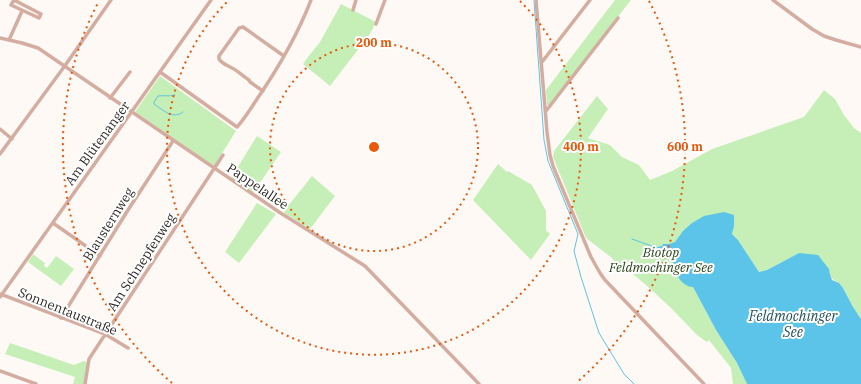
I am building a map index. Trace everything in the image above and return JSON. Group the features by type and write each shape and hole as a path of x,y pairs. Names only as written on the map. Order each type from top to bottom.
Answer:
{"street":[{"path":"14,0 41,14 39,18 22,10 12,5 14,0"},
{"path":"0,154 111,0"},
{"name":"Am Blütenanger","path":"0,295 53,223 211,0"},
{"path":"160,72 237,127 284,56 299,29 311,0"},
{"path":"353,10 356,0"},
{"path":"376,24 385,0"},
{"path":"536,0 550,156 595,265 605,280 704,384"},
{"path":"542,63 590,0"},
{"path":"773,0 812,29 824,36 861,47"},
{"path":"9,40 22,10"},
{"path":"546,111 618,18"},
{"path":"262,91 232,67 227,66 220,61 218,59 219,56 239,28 243,27 284,56"},
{"name":"Pappelallee","path":"0,38 33,46 279,212 365,266 479,384"},
{"path":"110,98 130,72"},
{"path":"0,129 12,139"},
{"name":"Blausternweg","path":"61,318 173,141"},
{"name":"Am Schnepfenweg","path":"84,384 89,359 223,155"},
{"path":"53,223 100,256"},
{"name":"Sonnentaustraße","path":"0,295 105,334 128,348"},
{"path":"0,371 36,384"}],"green space":[{"path":"615,0 631,0 550,104 547,105 546,90"},
{"path":"341,4 376,22 370,34 330,86 303,64 320,42"},
{"path":"160,76 236,131 214,166 135,112"},
{"name":"Biotop Feldmochinger See","path":"824,90 835,99 844,115 854,128 861,133 861,319 841,285 831,277 829,269 799,253 767,270 759,272 738,240 732,234 733,230 693,287 716,330 737,363 747,384 733,384 731,368 709,340 707,342 697,335 646,285 634,275 620,268 612,258 586,238 553,157 554,151 597,96 608,109 588,138 610,145 622,157 639,165 650,180 672,171 712,149 804,117"},
{"path":"257,136 281,152 253,193 231,178"},
{"path":"498,164 507,172 508,171 532,185 546,211 546,230 550,234 531,260 473,200"},
{"path":"312,176 335,196 310,229 284,213"},
{"path":"257,203 276,214 239,263 225,252"},
{"path":"33,254 45,263 44,266 47,268 56,256 74,269 61,286 28,262"},
{"path":"10,343 74,365 84,361 87,362 84,384 73,384 75,377 5,354"}],"water":[{"name":"Feldmochinger See","path":"724,212 734,215 732,234 738,240 759,272 767,270 799,253 818,255 829,269 832,280 839,283 843,288 861,319 861,384 747,384 737,363 716,330 693,287 682,282 678,276 674,264 657,248 663,244 675,242 683,231 692,223 704,216"}],"waterway":[{"path":"534,0 544,140 548,161 578,234 574,251 599,333 624,374 634,384"},
{"path":"175,95 158,96 154,104 172,115 183,112"},
{"path":"632,239 657,248"}]}
